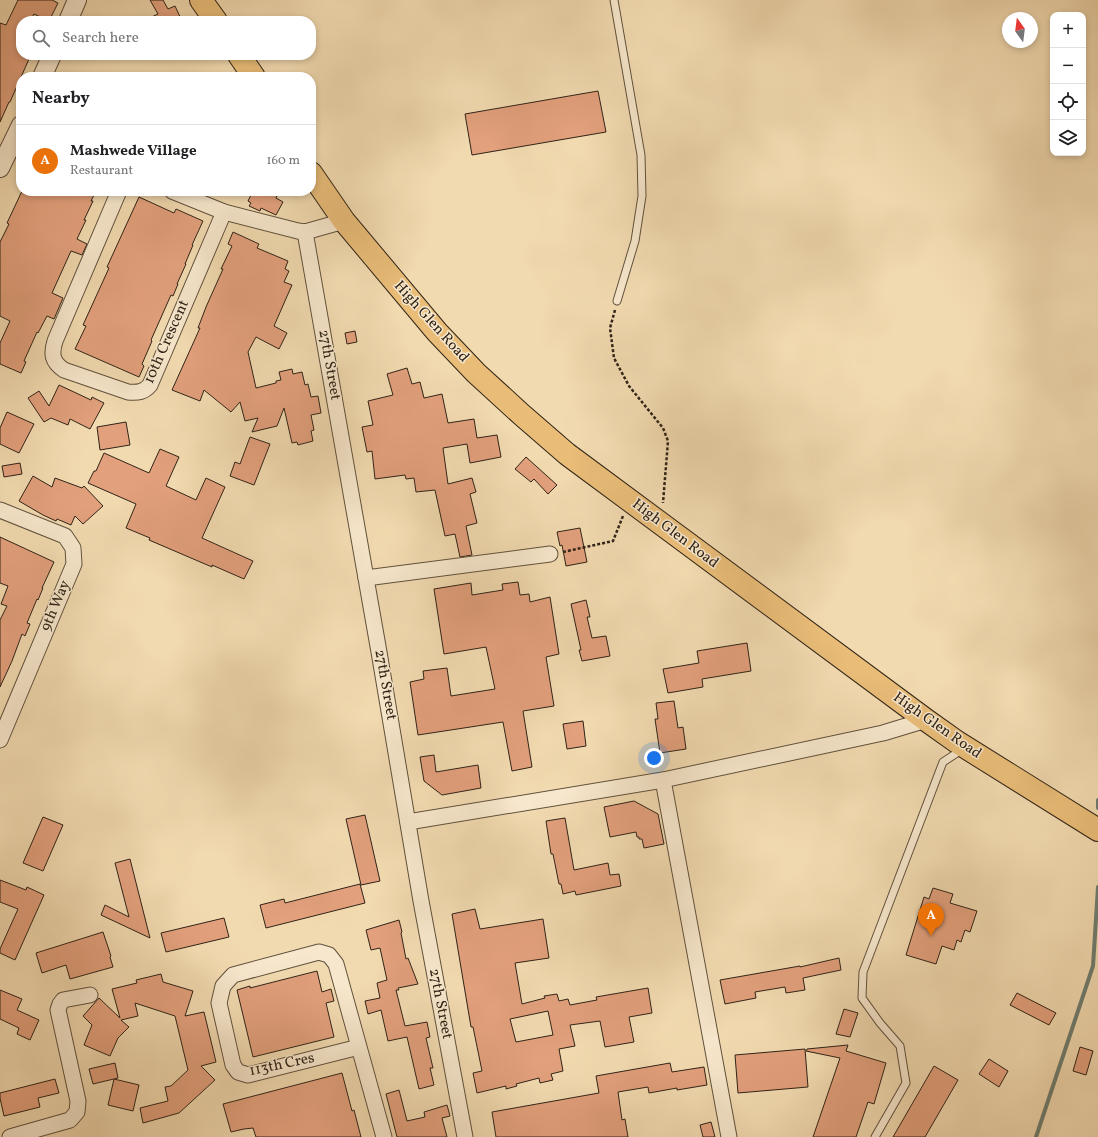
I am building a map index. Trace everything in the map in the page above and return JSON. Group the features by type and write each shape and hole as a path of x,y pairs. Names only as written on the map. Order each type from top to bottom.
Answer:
{"main road":[{"path":"192,0 200,16"},
{"path":"201,0 212,16"},
{"path":"228,60 236,72"},
{"path":"242,60 251,72"},
{"name":"High Glen Road","path":"316,180 344,221 437,332 476,373 567,454 926,720 1090,825"}],"street":[{"path":"70,16 77,0"},
{"path":"44,72 50,60"},
{"path":"0,168 16,135"},
{"name":"10th Crescent","path":"117,196 55,341 53,349 54,359 57,365 64,370 128,392 137,393 146,390 150,385 224,212"},
{"path":"184,196 224,212 289,230 305,232 344,221"},
{"name":"27th Street","path":"305,232 421,901 465,1137"},
{"name":"9th Way","path":"0,510 65,536 73,548 74,564 0,740"},
{"path":"366,578 550,554"},
{"path":"408,822 663,780 883,734 926,720"},
{"path":"663,780 729,1137"},
{"name":"113th Cres","path":"319,952 329,955 336,964 360,1047 248,1075 238,1072 234,1065 219,1003 223,986 233,975 319,952"},
{"path":"10,1137 70,1120 77,1112 78,1101 58,1010 63,1000 90,995"},
{"path":"360,1047 384,1137"}],"lane":[{"path":"614,0 641,155 642,196 635,241 617,302"},
{"path":"875,1137 906,1083 900,1046 880,1024 862,998 863,972 943,762 966,747"}],"path":[{"path":"617,302 610,328 614,358 629,386 663,428 668,441 661,524"},
{"path":"550,554 613,542 630,501"}],"building":[{"path":"18,0 52,0 58,3 52,16 38,16 34,14 33,16 16,16 16,60 29,60 23,72 16,72 16,88 0,122 0,23 6,25"},
{"path":"150,0 163,0 168,9 175,6 180,16 154,16 158,14"},
{"path":"598,91 606,132 472,155 465,114"},
{"path":"20,196 94,196 91,201 93,201 84,220 86,220 77,239 87,244 82,255 71,251 52,293 63,298 54,319 47,316 38,333 37,332 24,361 26,362 21,373 0,364 0,343 10,321 0,316 0,242 9,224 7,223"},
{"path":"250,196 277,196 276,198 283,202 276,215 261,208 260,211 249,206 251,203 248,201"},
{"path":"139,197 174,213 176,209 203,221 192,245 173,296 171,295 151,340 152,341 142,364 144,366 139,377 75,349 86,326 83,325 109,268 107,267"},
{"path":"233,232 259,244 257,248 288,261 285,269 289,271 284,282 292,285 274,326 287,333 279,349 256,337 248,352 256,388 276,383 276,381 281,380 279,372 292,369 293,374 302,372 305,385 308,384 311,397 318,396 321,413 311,415 314,430 311,431 313,441 298,445 297,442 292,443 284,408 277,426 252,432 258,418 245,421 240,402 231,412 204,390 200,401 172,390 200,328 198,328 206,307 232,246 228,244"},
{"path":"355,331 357,342 347,344 345,333"},
{"path":"407,368 412,384 420,382 424,398 442,394 448,423 474,419 477,438 497,435 501,457 470,463 467,444 443,448 448,484 472,478 476,492 470,494 477,523 466,526 472,555 460,557 455,534 445,536 435,490 416,492 414,478 406,479 405,475 375,479 372,451 367,452 362,427 373,425 368,401 393,395 387,374"},
{"path":"59,385 91,400 92,397 104,403 90,429 70,419 68,425 51,418 44,422 28,398 39,391 49,406"},
{"path":"7,412 34,424 19,453 0,444 0,428"},
{"path":"126,422 130,445 100,450 97,427"},
{"path":"250,437 270,444 254,485 230,476 235,462 240,464"},
{"path":"160,449 179,457 166,486 196,500 206,478 225,487 202,538 253,561 244,579 149,540 150,538 126,528 136,504 88,483 94,471 96,471 104,453 149,473"},
{"path":"526,457 557,485 548,494 534,479 531,482 515,469"},
{"path":"20,463 22,474 4,477 2,466"},
{"path":"33,476 52,487 55,478 82,488 84,486 103,506 83,524 75,516 71,525 57,519 56,521 19,501"},
{"path":"580,528 587,562 566,566 562,545 560,546 557,532"},
{"path":"0,537 54,562 27,623 30,624 25,636 22,634 0,687 0,620 7,606 1,604 8,586 0,583"},
{"path":"518,582 520,595 529,594 530,602 550,597 559,654 546,657 554,706 523,711 532,767 512,771 503,722 418,735 410,682 424,679 423,671 447,668 451,696 495,689 486,647 444,654 434,589 471,583 472,595 503,590 502,584"},
{"path":"586,600 590,617 587,617 592,638 606,636 610,656 582,661 571,604"},
{"path":"747,643 751,671 702,679 703,687 668,693 663,669 699,663 697,651"},
{"path":"674,701 678,728 683,727 686,749 660,753 655,719 658,719 656,703"},
{"path":"583,721 586,746 567,749 563,724"},
{"path":"434,755 436,772 478,765 481,788 442,795 424,781 420,757"},
{"path":"634,801 658,814 664,844 644,848 642,839 637,837 636,832 610,837 604,807"},
{"path":"365,815 380,881 361,885 346,819"},
{"path":"43,817 63,825 43,871 23,863"},
{"path":"565,818 574,870 608,863 610,875 619,874 621,886 576,895 575,891 563,894 561,884 559,884 553,854 551,854 546,821"},
{"path":"130,859 150,938 101,915 105,905 129,917 115,863"},
{"path":"0,880 26,890 27,887 44,895 15,960 0,953 0,949 18,909 0,902"},
{"path":"360,884 365,903 266,928 260,905 284,899 285,903"},
{"path":"933,888 953,894 950,903 977,911 970,932 965,930 961,942 957,940 954,950 942,946 936,964 906,955 924,897 929,899"},
{"path":"475,909 480,929 543,919 549,958 515,963 522,1004 545,998 544,996 557,994 559,1001 568,999 570,1005 597,1000 596,997 648,988 652,1013 629,1017 634,1042 605,1047 600,1021 570,1025 575,1046 559,1049 563,1071 551,1074 553,1080 540,1083 539,1078 516,1084 517,1086 506,1089 506,1086 477,1093 473,1073 482,1071 473,1027 471,1027 452,914","holes":["548,1011 553,1035 516,1042 510,1019"]},
{"path":"224,918 229,937 166,952 161,933"},
{"path":"399,920 406,959 408,958 418,984 398,988 399,990 396,990 405,1026 427,1022 430,1037 426,1038 433,1068 430,1068 434,1085 419,1089 407,1037 388,1041 381,1010 368,1014 365,1001 380,998 377,983 387,980 380,948 371,950 366,930"},
{"path":"103,932 113,967 70,979 66,965 42,973 36,953"},
{"path":"839,958 841,970 803,978 805,990 786,993 785,987 755,992 756,998 725,1004 720,980 800,967"},
{"path":"317,971 322,992 331,989 334,1001 326,1003 334,1037 253,1057 237,990"},
{"path":"161,974 163,982 193,991 185,1016 204,1012 216,1062 201,1066 215,1080 179,1113 143,1123 140,1108 168,1101 165,1087 171,1086 188,1070 175,1016 135,1003 138,1016 121,1020 129,1027 118,1038 110,1056 84,1045 92,1025 83,1016 99,998 120,1018 112,989 137,983 136,980"},
{"path":"0,990 22,999 17,1010 39,1020 30,1040 17,1034 19,1028 0,1019"},
{"path":"1017,993 1056,1013 1049,1025 1010,1005"},
{"path":"844,1009 858,1013 850,1037 836,1034"},
{"path":"848,1045 846,1051 886,1063 874,1104 868,1102 856,1137 813,1137 840,1058 806,1051 807,1049"},
{"path":"1080,1047 1093,1051 1086,1075 1073,1071"},
{"path":"805,1049 808,1087 738,1093 735,1055"},
{"path":"989,1059 1008,1071 999,1087 979,1074"},
{"path":"115,1063 118,1078 93,1084 89,1069"},
{"path":"670,1063 672,1072 704,1067 707,1085 649,1093 648,1087 618,1092 622,1120 625,1119 628,1137 496,1137 492,1112 599,1093 596,1076"},
{"path":"934,1066 958,1080 925,1137 893,1137"},
{"path":"342,1073 352,1111 354,1110 361,1137 256,1137 253,1128 231,1132 223,1104"},
{"path":"55,1079 59,1093 38,1098 40,1107 4,1116 0,1093"},
{"path":"114,1079 139,1085 133,1111 108,1105"},
{"path":"399,1090 407,1121 425,1117 424,1112 447,1105 450,1116 442,1118 447,1137 397,1137 386,1094"},
{"path":"711,1122 715,1137 703,1137 700,1125"}],"waterway":[{"path":"1098,800 1098,808"},
{"path":"1036,1137 1093,966 1098,887"}],"place":[{"name":"Mashwede Village","path":"931,936"}]}
